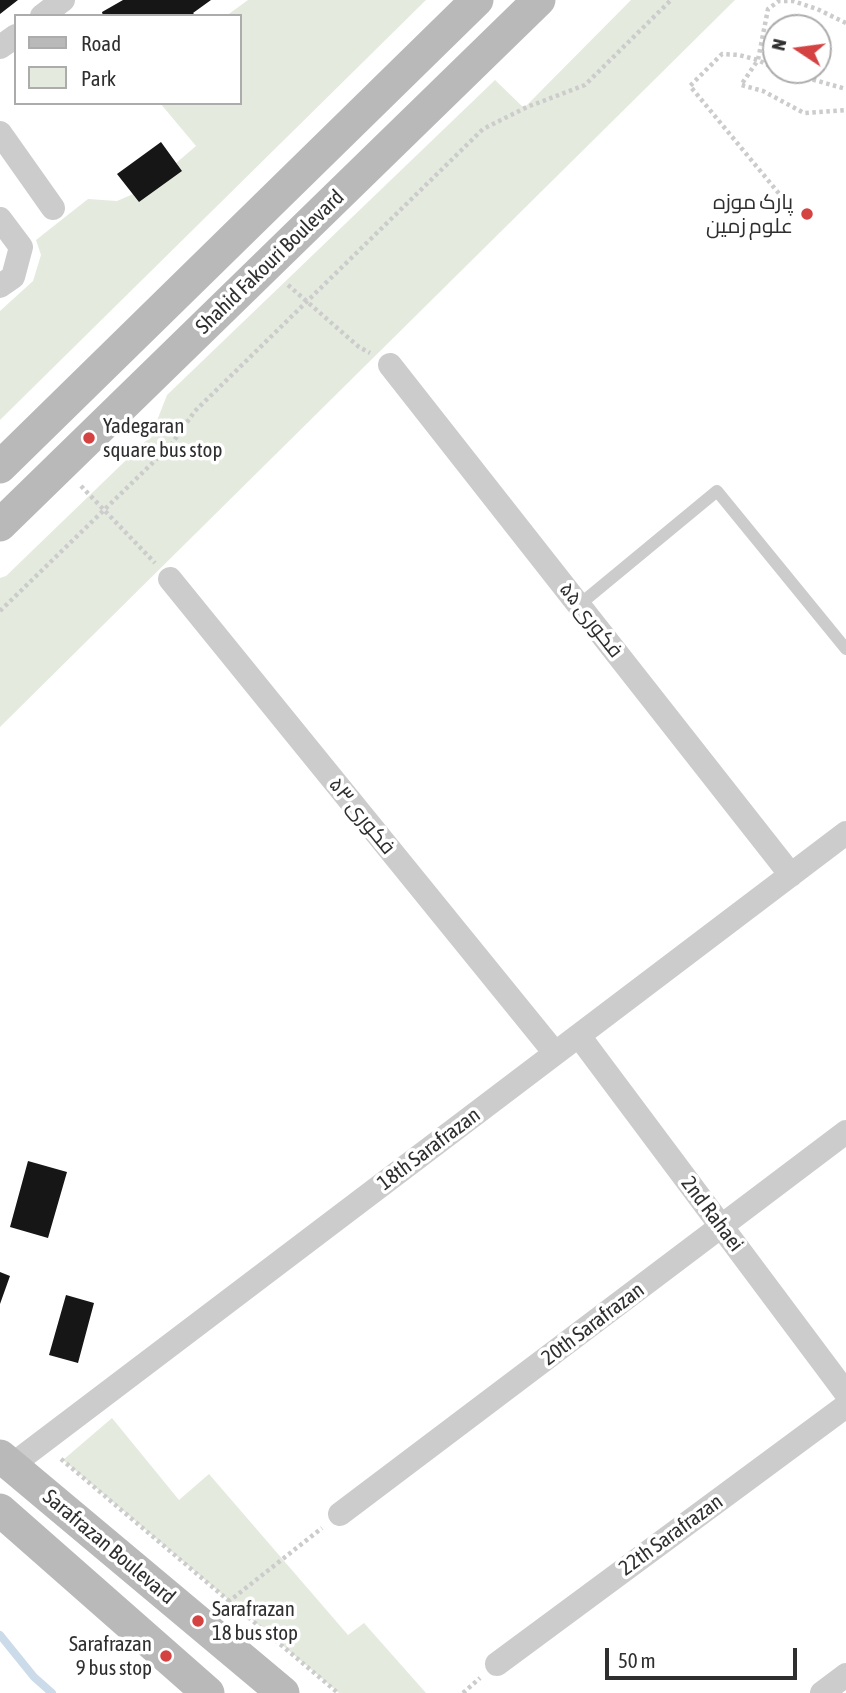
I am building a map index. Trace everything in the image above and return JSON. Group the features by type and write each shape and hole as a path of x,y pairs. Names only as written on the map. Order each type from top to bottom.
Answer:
{"main road":[{"name":"Shahid Fakouri Boulevard","path":"0,467 477,0"},
{"name":"Shahid Fakouri Boulevard","path":"0,524 540,0"},
{"name":"Sarafrazan Boulevard","path":"6,1460 283,1693"},
{"name":"Sarafrazan Boulevard","path":"0,1510 208,1693"}],"street":[{"path":"45,14 63,0"},
{"path":"0,133 54,208"},
{"path":"0,219 21,247 6,281"},
{"name":"فکوری ۵۵","path":"390,365 791,875"},
{"name":"فکوری ۵۳","path":"170,579 555,1053"},
{"name":"18th Sarafrazan","path":"6,1460 41,1442 846,833"},
{"name":"2nd Rahaei","path":"579,1035 846,1393"},
{"name":"20th Sarafrazan","path":"340,1514 846,1132"},
{"name":"22th Sarafrazan","path":"497,1664 846,1406"},
{"path":"822,1693 846,1675"}],"lane":[{"path":"579,605 717,491 846,649"}],"path":[{"path":"0,611 171,445 195,411 483,129 527,107 585,85 671,0"},
{"path":"846,23 793,1 779,1 768,9 758,60 741,85 763,91 804,113 846,110"},
{"path":"762,62 722,54 690,86 786,202"},
{"path":"829,84 846,89"},
{"path":"266,266 359,347 390,365"},
{"path":"61,465 170,579"},
{"path":"41,1442 338,1693"},
{"path":"228,1602 340,1514"}],"green space":[{"path":"248,0 426,0 0,420 0,311 33,281 41,255 36,240 88,199 117,201 147,188 196,146 162,105 242,105 242,14 229,14"},
{"path":"631,0 735,0 0,727 0,578 6,576 151,436 167,395 495,80 524,108"},
{"path":"112,1418 179,1500 209,1474 348,1635 364,1623 426,1693 339,1693 63,1460"}],"building":[{"path":"0,0 18,0 0,14"},
{"path":"123,0 211,0 194,14 102,12"},
{"path":"161,142 182,171 139,202 117,174"},
{"path":"28,1161 67,1172 48,1238 10,1227"},
{"path":"0,1272 10,1276 0,1304"},
{"path":"66,1295 94,1303 78,1363 49,1355"}],"waterway":[{"path":"0,1635 34,1677 52,1693"}],"place":[{"name":"پارک موزه علوم زمین","path":"807,214"},
{"name":"Yadegaran square bus stop","path":"89,438"},
{"name":"Sarafrazan 18 bus stop","path":"198,1621"},
{"name":"Sarafrazan 9 bus stop","path":"166,1656"}]}
